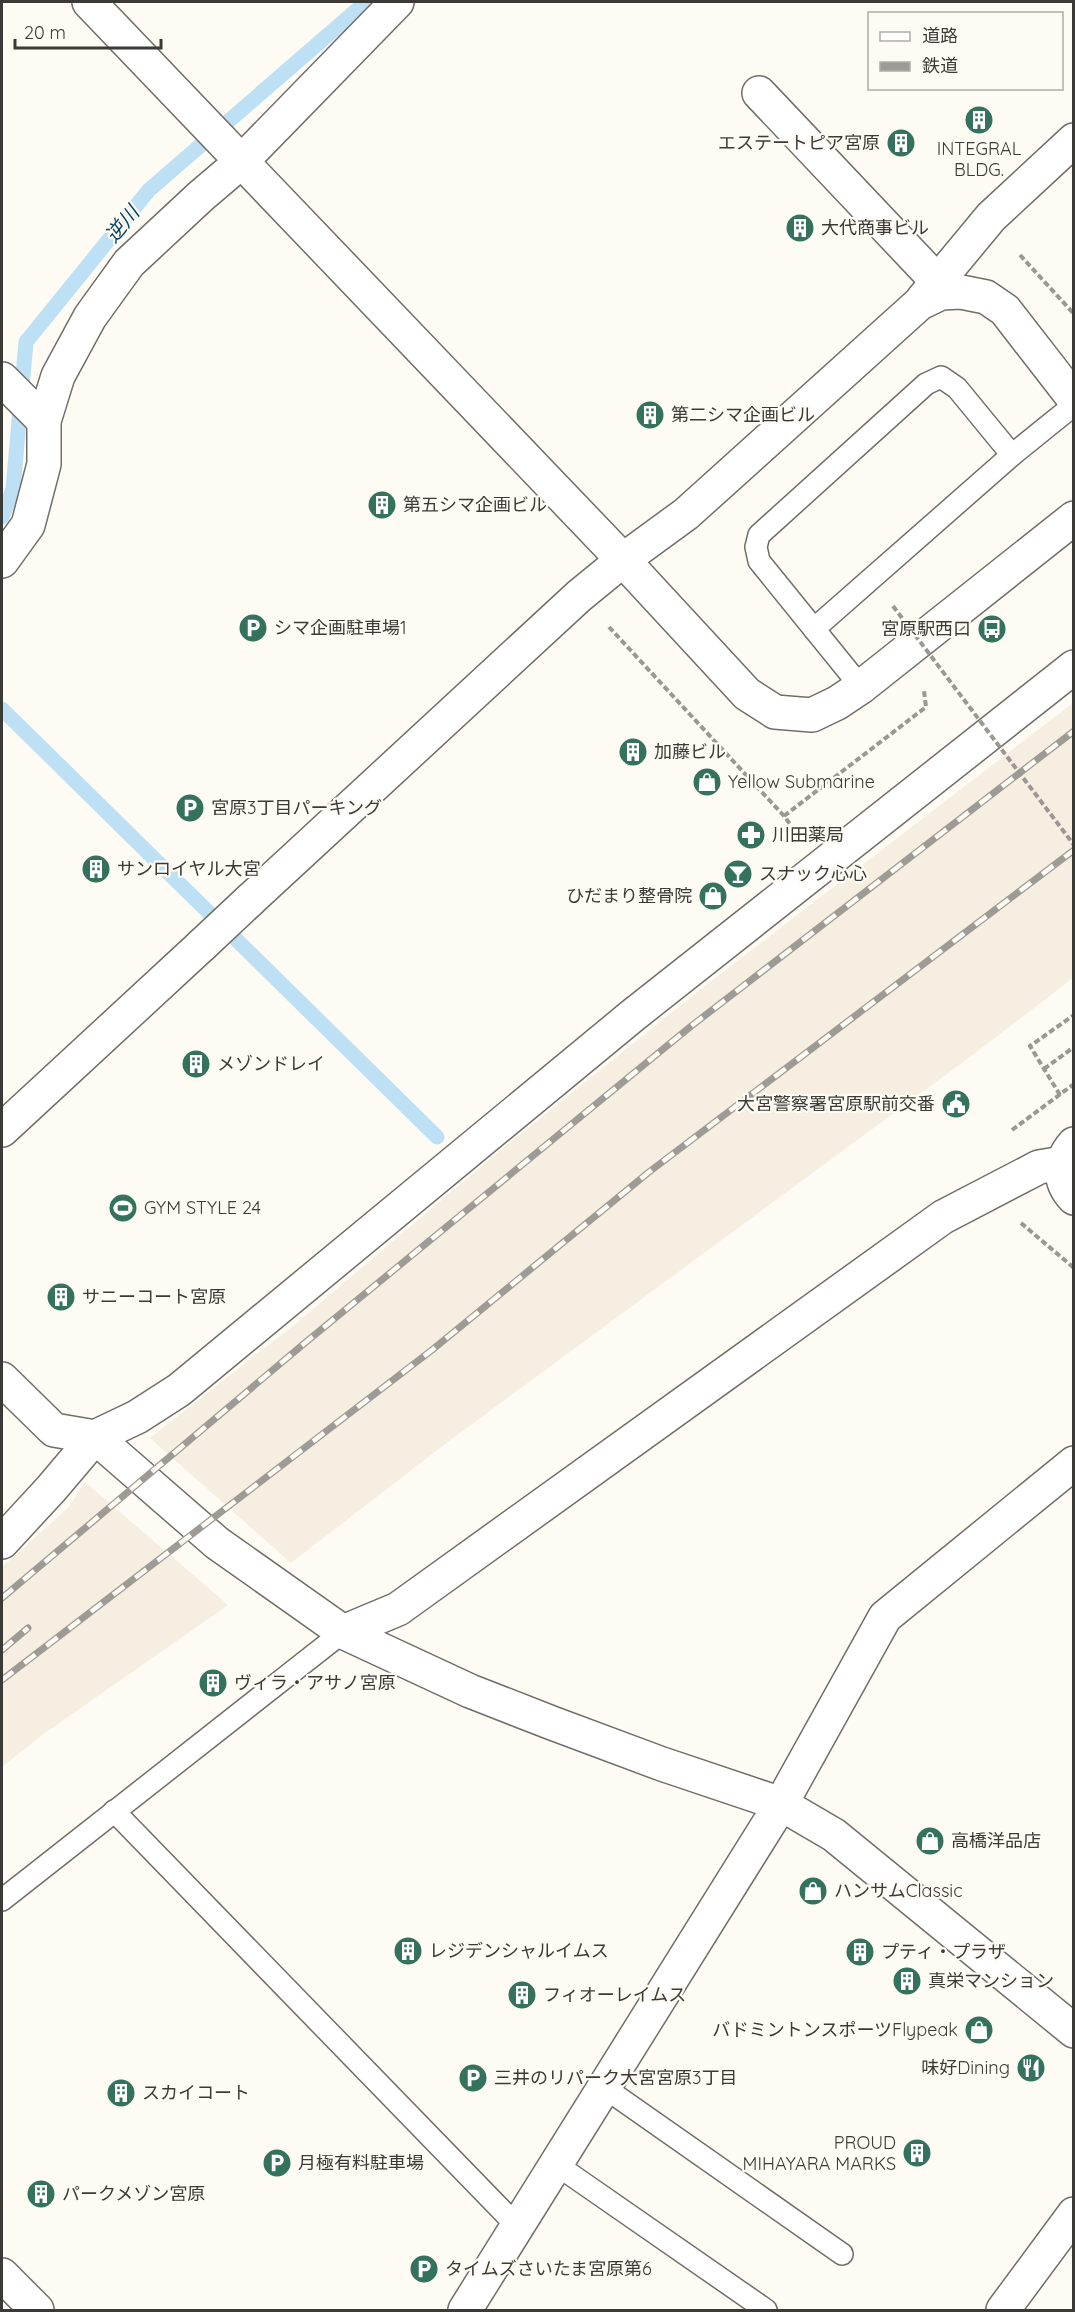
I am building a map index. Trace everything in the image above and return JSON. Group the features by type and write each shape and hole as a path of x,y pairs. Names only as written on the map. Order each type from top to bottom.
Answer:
{"street":[{"path":"89,2 623,560 747,694 775,712 812,715 837,703 861,687 1074,518"},
{"path":"2,561 28,525 44,464 43,419 58,376 90,317 129,263 240,160 397,2"},
{"path":"759,93 929,292 941,294 961,292 986,297 1005,310 1074,399"},
{"path":"2,1130 579,596 623,560 686,514 929,292 991,217 1074,140"},
{"path":"969,242 974,273 986,297"},
{"path":"2,379 43,419"},
{"path":"2,1542 36,1507 95,1437 137,1417 179,1390 632,1016 1074,667"},
{"path":"343,1632 398,1609 943,1217 1068,1153"},
{"path":"1068,1153 1062,1176 1066,1189 1074,1198"},
{"path":"2,1379 54,1430 95,1437 217,1543 343,1632 470,1690 552,1723 662,1764 781,1804 834,1835 1074,2031"},
{"path":"465,2310 781,1804 885,1617 1074,1463"},
{"path":"1003,2310 1074,2214"},
{"path":"2,2275 37,2310"}],"lane":[{"path":"861,687 759,561 756,547 759,535 926,384 941,377 957,388 1012,455"},
{"path":"814,629 1012,455 1074,405"},
{"path":"2,1900 343,1632"},
{"path":"114,1810 518,2227"},
{"path":"605,2088 842,2254"},
{"path":"556,2165 766,2310"}],"path":[{"path":"1020,255 1074,314"},
{"path":"893,606 1074,845"},
{"path":"602,620 784,816 823,864"},
{"path":"933,677 942,670"},
{"path":"784,816 926,707 924,684"},
{"path":"1060,1095 1030,1046 1074,1015"},
{"path":"1044,1069 1074,1047"},
{"path":"1004,1136 1074,1084"},
{"path":"1015,1218 1074,1268"}],"shaded area":[{"path":"1073,703 1073,978 970,1057 449,1441 291,1563 150,1438 299,1321 503,1148 710,982"},
{"path":"85,1482 228,1605 42,1735 2,1767 2,1567 68,1508"}],"waterway":[{"name":"逆川","path":"2,517 13,489 26,342 149,190 366,2"},
{"path":"2,709 437,1137"}],"railway":[{"path":"2,1598 306,1342 690,1027 1074,731"},
{"path":"2,1680 432,1350 649,1172 1074,850"},
{"path":"2,1650 28,1628"}],"place":[{"name":"INTEGRAL BLDG.","path":"979,120"},
{"name":"エステートピア宮原","path":"901,143"},
{"name":"大代商事ビル","path":"800,228"},
{"name":"第二シマ企画ビル","path":"650,415"},
{"name":"第五シマ企画ビル","path":"382,505"},
{"name":"シマ企画駐車場1","path":"253,628"},
{"name":"宮原駅西口","path":"992,629"},
{"name":"加藤ビル","path":"633,752"},
{"name":"Yellow Submarine","path":"707,782"},
{"name":"宮原3丁目パーキング","path":"190,808"},
{"name":"川田薬局","path":"751,835"},
{"name":"サンロイヤル大宮","path":"96,869"},
{"name":"スナック心心","path":"738,874"},
{"name":"ひだまり整骨院","path":"713,896"},
{"name":"メゾンドレイ","path":"196,1064"},
{"name":"大宮警察署宮原駅前交番","path":"956,1104"},
{"name":"GYM STYLE 24","path":"123,1208"},
{"name":"サニーコート宮原","path":"61,1297"},
{"name":"ヴィラ・アサノ宮原","path":"213,1683"},
{"name":"高橋洋品店","path":"930,1841"},
{"name":"ハンサムClassic","path":"813,1891"},
{"name":"レジデンシャルイムス","path":"408,1951"},
{"name":"プティ・プラザ","path":"860,1952"},
{"name":"真栄マンション","path":"907,1981"},
{"name":"フィオーレイムス","path":"522,1995"},
{"name":"バドミントンスポーツFlypeak","path":"979,2030"},
{"name":"味好Dining","path":"1031,2068"},
{"name":"三井のリパーク大宮宮原3丁目","path":"473,2078"},
{"name":"スカイコート","path":"121,2093"},
{"name":"PROUD MIHAYARA MARKS","path":"917,2153"},
{"name":"月極有料駐車場","path":"277,2163"},
{"name":"パークメゾン宮原","path":"41,2194"},
{"name":"タイムズさいたま宮原第6","path":"424,2269"}]}
